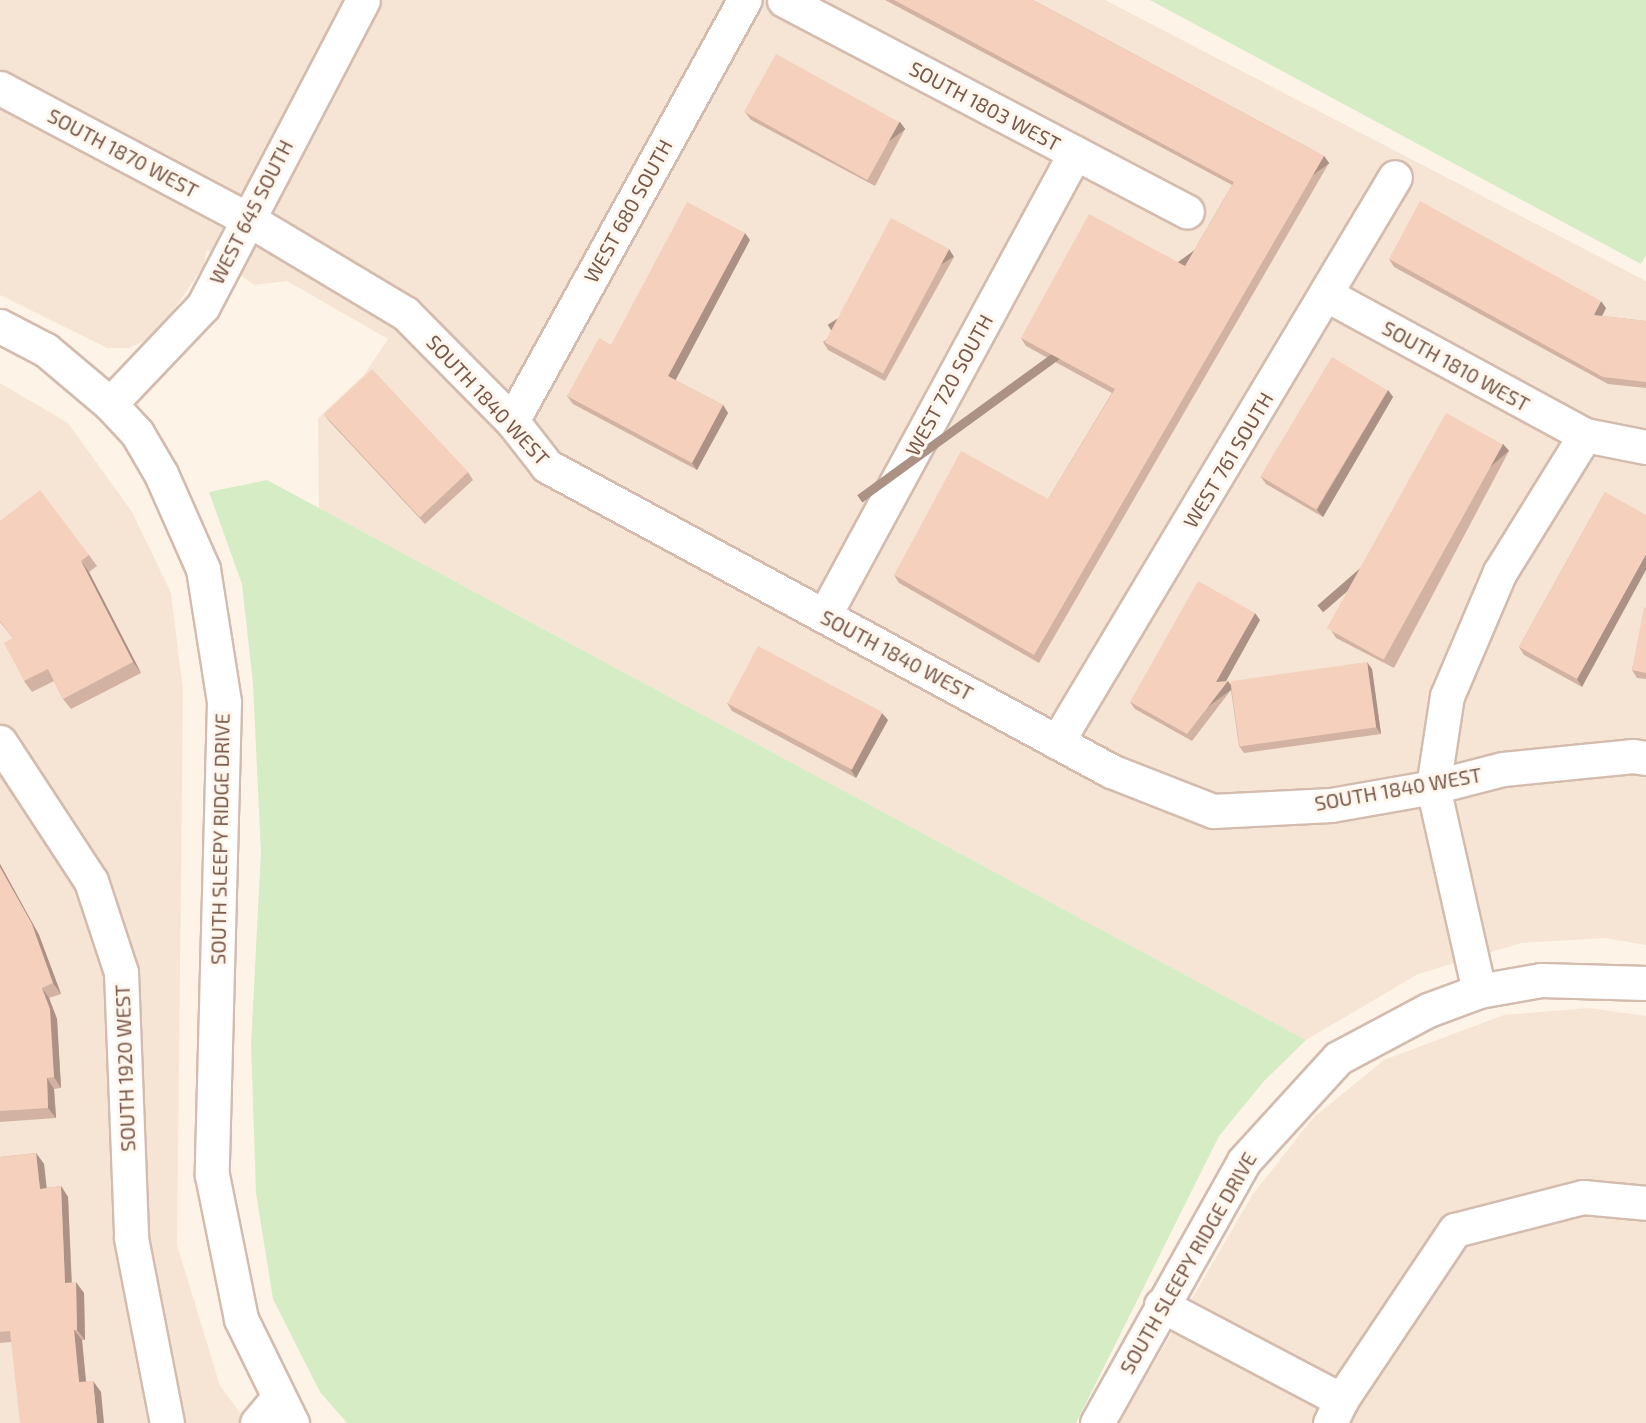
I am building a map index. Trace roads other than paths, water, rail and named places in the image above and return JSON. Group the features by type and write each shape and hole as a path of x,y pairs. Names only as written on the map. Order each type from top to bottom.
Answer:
{"street":[{"name":"WEST 645 SOUTH","path":"110,404 203,306 246,218 363,0"},
{"name":"WEST 680 SOUTH","path":"512,421 744,0"},
{"name":"SOUTH 1803 WEST","path":"784,0 1187,212"},
{"name":"SOUTH 1870 WEST","path":"0,88 246,218"},
{"name":"WEST 720 SOUTH","path":"824,616 1075,153"},
{"name":"WEST 761 SOUTH","path":"1057,742 1327,296 1395,177"},
{"name":"SOUTH 1840 WEST","path":"246,218 405,313 512,421 547,466 1111,771 1213,811 1331,806 1433,787 1503,769 1633,756 1646,758"},
{"name":"SOUTH 1810 WEST","path":"1327,296 1586,435 1646,447"},
{"name":"SOUTH SLEEPY RIDGE DRIVE","path":"0,326 46,350 110,404 136,433 161,474 203,568 224,702 212,1175 241,1319 275,1415"},
{"path":"1479,991 1433,787 1447,696 1495,583 1586,435"},
{"name":"SOUTH 1920 WEST","path":"0,742 91,881 121,972 131,1238 167,1423"},
{"name":"SOUTH SLEEPY RIDGE DRIVE","path":"1097,1423 1161,1305 1244,1161 1338,1058 1428,1010 1479,991 1541,980 1646,983"},
{"path":"1161,1305 1335,1411 1455,1230 1583,1197 1646,1203"}]}
